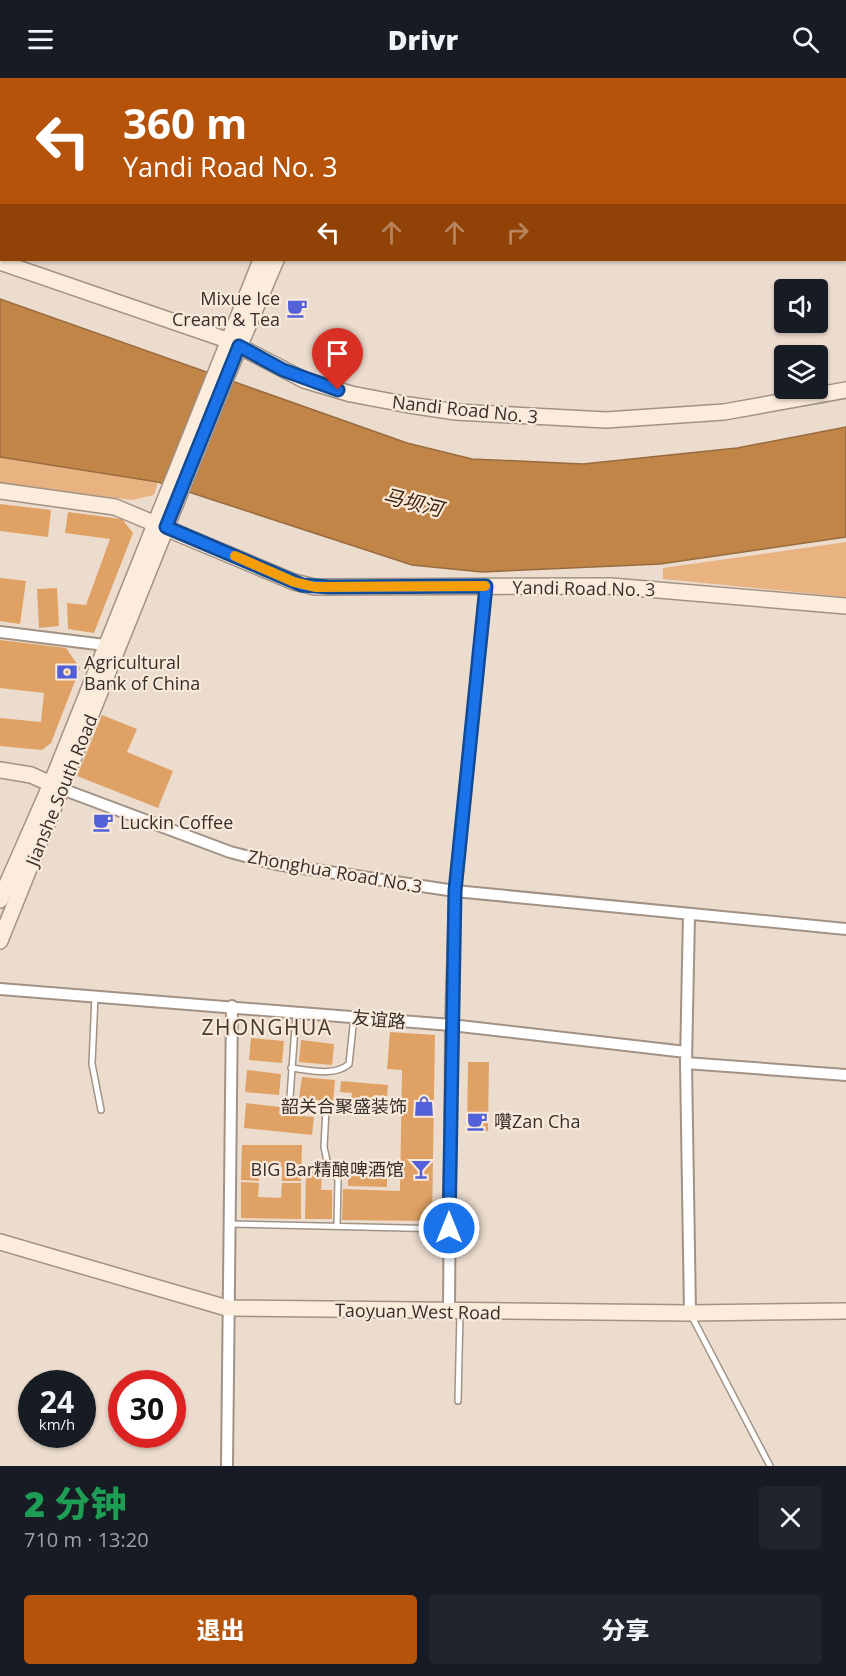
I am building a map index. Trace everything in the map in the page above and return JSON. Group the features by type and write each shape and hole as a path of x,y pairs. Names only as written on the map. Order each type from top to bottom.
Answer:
{"main road":[{"path":"233,343 261,261"},
{"path":"233,343 275,261"},
{"name":"Nandi Road No. 3","path":"0,262 233,343 283,370 324,387 379,400 456,412 606,420 662,418 724,412 846,390"},
{"name":"Jianshe South Road","path":"0,900 57,786 105,645 169,504 233,343"},
{"name":"Yandi Road No. 3","path":"0,491 115,507 302,585 329,587 620,587 846,606"},
{"name":"Jianshe South Road","path":"0,941 57,786 160,525"},
{"path":"0,770 31,775 57,786"},
{"name":"Taoyuan West Road","path":"0,1242 227,1308 690,1314 846,1311"}],"street":[{"path":"455,1311 449,1228 455,891 486,586"},
{"path":"0,632 105,645"},
{"name":"Zhonghua Road No.3","path":"57,786 252,859 455,891 846,929"},
{"path":"689,915 686,1057 690,1314"},
{"name":"友谊路","path":"0,989 232,1005 451,1025 846,1076"},
{"path":"227,1466 232,1005"}],"lane":[{"path":"95,996 92,1064 101,1110"},
{"path":"296,1011 290,1097 293,1106 326,1110 324,1147 327,1161 338,1180 337,1226"},
{"path":"291,1068 335,1072 350,1064 354,1017"},
{"path":"228,1224 449,1228"},
{"path":"455,1311 458,1401"},
{"path":"690,1314 770,1466"}],"shaded area":[{"path":"0,457 158,482 154,495 132,500 0,483"},
{"path":"846,542 846,597 663,579 663,568"}],"water":[{"name":"马坝河","path":"0,299 407,443 472,459 583,464 737,448 846,427 846,537 660,564 482,572 412,565 158,482 0,457"}],"building":[{"path":"0,504 51,510 48,537 0,531"},
{"path":"68,512 122,519 133,533 94,633 68,629 67,603 86,605 110,539 65,533"},
{"path":"0,578 26,581 20,624 0,621"},
{"path":"57,588 59,626 39,628 37,589"},
{"path":"0,640 66,648 80,668 51,743 42,750 0,746 0,718 41,722 44,693 0,688"},
{"path":"102,715 137,729 127,752 173,771 158,808 77,776"},
{"path":"390,1032 435,1035 432,1221 342,1220 343,1189 400,1191 402,1070 387,1069"},
{"path":"251,1038 284,1041 282,1063 249,1060"},
{"path":"301,1040 334,1044 332,1065 299,1062"},
{"path":"468,1062 489,1062 488,1131 467,1131"},
{"path":"247,1070 281,1074 279,1095 245,1092"},
{"path":"302,1077 335,1080 333,1102 299,1098"},
{"path":"341,1081 388,1085 387,1096 374,1095 374,1101 351,1099 352,1093 340,1092"},
{"path":"246,1103 280,1107 279,1114 314,1117 312,1135 244,1128"},
{"path":"242,1145 302,1145 301,1181 282,1181 282,1166 259,1165 259,1181 241,1180"},
{"path":"348,1166 387,1166 387,1187 348,1186"},
{"path":"306,1172 322,1172 321,1190 332,1190 332,1219 305,1219"},
{"path":"241,1182 259,1183 258,1197 281,1198 282,1183 301,1183 301,1219 241,1218"}],"slow traffic":[{"path":"235,556 294,582 315,587 485,586"}],"place":[{"name":"Mixue Ice Cream & Tea","path":"297,308"},
{"name":"Agricultural Bank of China","path":"67,672"},
{"name":"Luckin Coffee","path":"103,822"},
{"name":"韶关合聚盛装饰","path":"424,1106"},
{"name":"囋Zan Cha","path":"477,1121"},
{"name":"BIG Bar精酿啤酒馆","path":"421,1169"}],"district":[{"name":"ZHONGHUA","path":"267,1027"}],"route":[{"path":"338,390 304,380 239,346 166,527 302,585 315,587 486,586 455,891 449,1228"}]}
